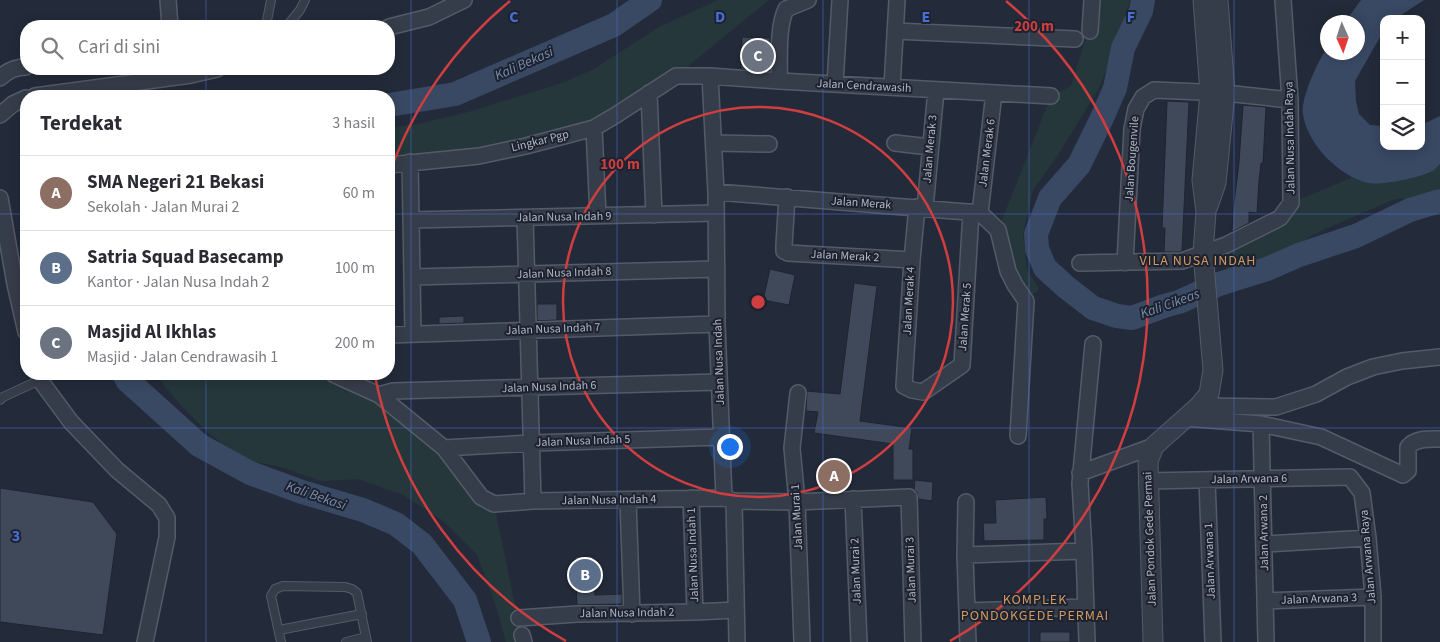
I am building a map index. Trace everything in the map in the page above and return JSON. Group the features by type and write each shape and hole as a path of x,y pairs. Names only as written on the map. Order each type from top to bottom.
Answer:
{"street":[{"path":"168,0 170,20"},
{"path":"395,26 429,17 464,0"},
{"path":"779,81 782,20 786,8 808,0"},
{"path":"835,84 840,0"},
{"path":"892,87 897,0"},
{"path":"1090,31 1092,0"},
{"path":"1203,0 1218,93"},
{"path":"1080,473 1154,446 1199,406 1209,394 1213,370 1203,258 1206,212 1202,180 1218,93 1218,0"},
{"name":"Jalan Nusa Indah Raya","path":"1203,258 1274,222 1280,218 1291,203 1290,100 1283,0"},
{"path":"895,31 1075,39"},
{"path":"0,78 4,73 20,67"},
{"path":"72,90 166,75"},
{"name":"Jalan Cendrawasih","path":"676,76 710,76 1051,96"},
{"name":"Lingkar Pgp","path":"395,164 479,156 594,128 676,76"},
{"name":"Jalan Nusa Indah","path":"710,76 716,192 719,382 722,436 729,500 736,610 736,642"},
{"name":"Jalan Merak 3","path":"921,207 936,90"},
{"name":"Jalan Bougenvile","path":"1125,263 1132,129 1136,109 1143,97 1154,90 1218,93 1290,100"},
{"path":"649,93 654,215"},
{"name":"Jalan Merak 6","path":"976,212 994,93"},
{"path":"0,115 20,101"},
{"path":"594,128 598,216"},
{"path":"714,142 769,144"},
{"path":"895,143 930,146"},
{"path":"410,162 413,334"},
{"name":"Jalan Merak","path":"716,192 976,212"},
{"name":"Jalan Merak 2","path":"788,197 784,251 788,253 912,260"},
{"path":"0,198 14,284 20,308"},
{"name":"Jalan Merak 4","path":"912,390 904,386 912,260 921,207"},
{"path":"976,212 998,230 1008,271 1014,285 1026,301 1018,436"},
{"name":"Jalan Merak 5","path":"912,390 923,392 962,365 976,212"},
{"name":"Jalan Nusa Indah 9","path":"411,220 716,213"},
{"path":"525,218 533,501"},
{"path":"1080,263 1182,261 1203,258"},
{"name":"Jalan Nusa Indah 8","path":"412,277 717,269"},
{"name":"Jalan Nusa Indah 7","path":"395,335 717,324"},
{"path":"1087,642 1080,473 1093,344"},
{"path":"1199,406 1276,408 1316,394 1347,377 1373,367 1402,361 1440,357"},
{"path":"41,380 71,422 117,470 159,506 167,518 167,537 145,642"},
{"path":"358,380 444,448"},
{"name":"Jalan Nusa Indah 6","path":"379,395 394,391 719,382"},
{"name":"Jalan Murai 1","path":"798,393 792,448 797,502 802,642"},
{"path":"1184,418 1261,424 1321,437 1403,475 1408,471 1408,447 1413,442 1440,439"},
{"name":"Jalan Arwana 2","path":"1261,424 1266,642"},
{"name":"Jalan Nusa Indah 5","path":"444,448 722,436"},
{"name":"Jalan Pondok Gede Permai","path":"1153,642 1147,481 1148,461 1154,446"},
{"name":"Jalan Nusa Indah 4","path":"444,448 481,497 494,504 533,501 691,498 797,502 909,497"},
{"name":"Jalan Arwana 6","path":"1147,481 1350,477"},
{"name":"Jalan Arwana Raya","path":"1350,477 1362,493 1373,596 1373,642"},
{"name":"Jalan Arwana 1","path":"1207,480 1213,642"},
{"name":"Jalan Murai 3","path":"909,497 913,642"},
{"name":"Jalan Nusa Indah 1","path":"691,498 695,612"},
{"name":"Jalan Murai 2","path":"853,499 859,642"},
{"path":"628,500 632,614"},
{"path":"966,502 965,555 968,642"},
{"path":"1264,544 1368,538"},
{"path":"965,555 1084,551"},
{"name":"Jalan Arwana 3","path":"1265,601 1373,596"},
{"path":"967,611 1086,607"},
{"name":"Jalan Nusa Indah 2","path":"519,618 577,614 736,610"}],"lane":[{"path":"267,20 271,0"},
{"path":"292,20 305,0"},
{"path":"0,400 34,380"},
{"path":"281,642 271,596 275,589 283,586 346,586 352,588 357,593 366,640 346,642"},
{"path":"279,630 362,614"}],"shaded area":[{"path":"718,0 769,0 676,76 594,128 395,164 395,127 418,124 468,112 562,83 592,70 659,27"},
{"path":"1092,0 1130,0 1116,46 1098,90 1058,155 1033,190 1023,233 1027,269 1039,289 1026,301 998,230 1051,96 1071,86 1090,31"},
{"path":"1440,164 1440,189 1407,202 1402,198 1393,200 1323,230 1269,259 1232,272 1203,253 1291,203 1353,177 1369,183 1430,173"},
{"path":"160,380 347,380 379,395 494,504 515,605 525,642 506,642 495,603 477,555 442,520 403,495 358,479 321,481 281,467 245,460 211,435 182,407"}],"water":[{"path":"1361,0 1424,0 1401,15 1380,15 1380,37 1355,81 1356,101 1359,114 1370,125 1380,126 1380,150 1425,150 1425,123 1440,116 1440,164 1434,170 1407,179 1373,184 1368,183 1346,174 1326,158 1311,137 1306,126 1303,108 1307,90 1320,60 1365,60 1365,15 1350,15"}],"building":[{"path":"742,37 770,38 770,71 741,69"},
{"path":"1167,101 1189,102 1182,251 1180,252 1164,252 1165,228 1162,228"},
{"path":"1243,105 1266,107 1263,163 1261,163 1257,213 1249,212 1249,223 1232,232 1239,162"},
{"path":"770,269 795,275 789,305 763,300"},
{"path":"854,283 877,286 860,421 912,428 909,449 913,449 913,480 893,480 893,444 814,433 818,412 806,411 807,391 840,394"},
{"path":"537,304 557,304 557,320 537,321"},
{"path":"464,316 464,323 439,324 439,317"},
{"path":"915,480 933,482 932,501 918,499 917,492 914,489"},
{"path":"0,488 93,502 117,534 103,635 0,622"},
{"path":"1046,497 1047,519 1044,519 1044,540 984,541 983,523 996,523 995,500"},
{"path":"593,556 595,595 622,594 622,604 577,605 575,557"},
{"path":"1040,632 1070,632 1070,642 1040,642"}],"waterway":[{"name":"Kali Bekasi","path":"395,104 455,94 614,25 650,0"},
{"name":"Kali Cikeas","path":"1143,0 1141,11 1123,48 1115,88 1102,118 1079,165 1050,198 1036,234 1037,249 1045,268 1093,308 1117,316 1132,318 1179,302 1219,284 1267,269 1299,255 1356,236 1410,210 1440,201"},
{"name":"Kali Bekasi","path":"127,380 199,445 250,473 302,492 363,510 396,524 422,544 465,600 479,642"}],"place":[{"name":"Masjid Al Ikhlas","path":"758,56"},
{"name":"SMA Negeri 21 Bekasi","path":"834,476"},
{"name":"Satria Squad Basecamp","path":"585,575"}],"district":[{"name":"VILA NUSA INDAH","path":"1198,261"},
{"name":"KOMPLEK PONDOKGEDE PERMAI","path":"1035,608"}]}
